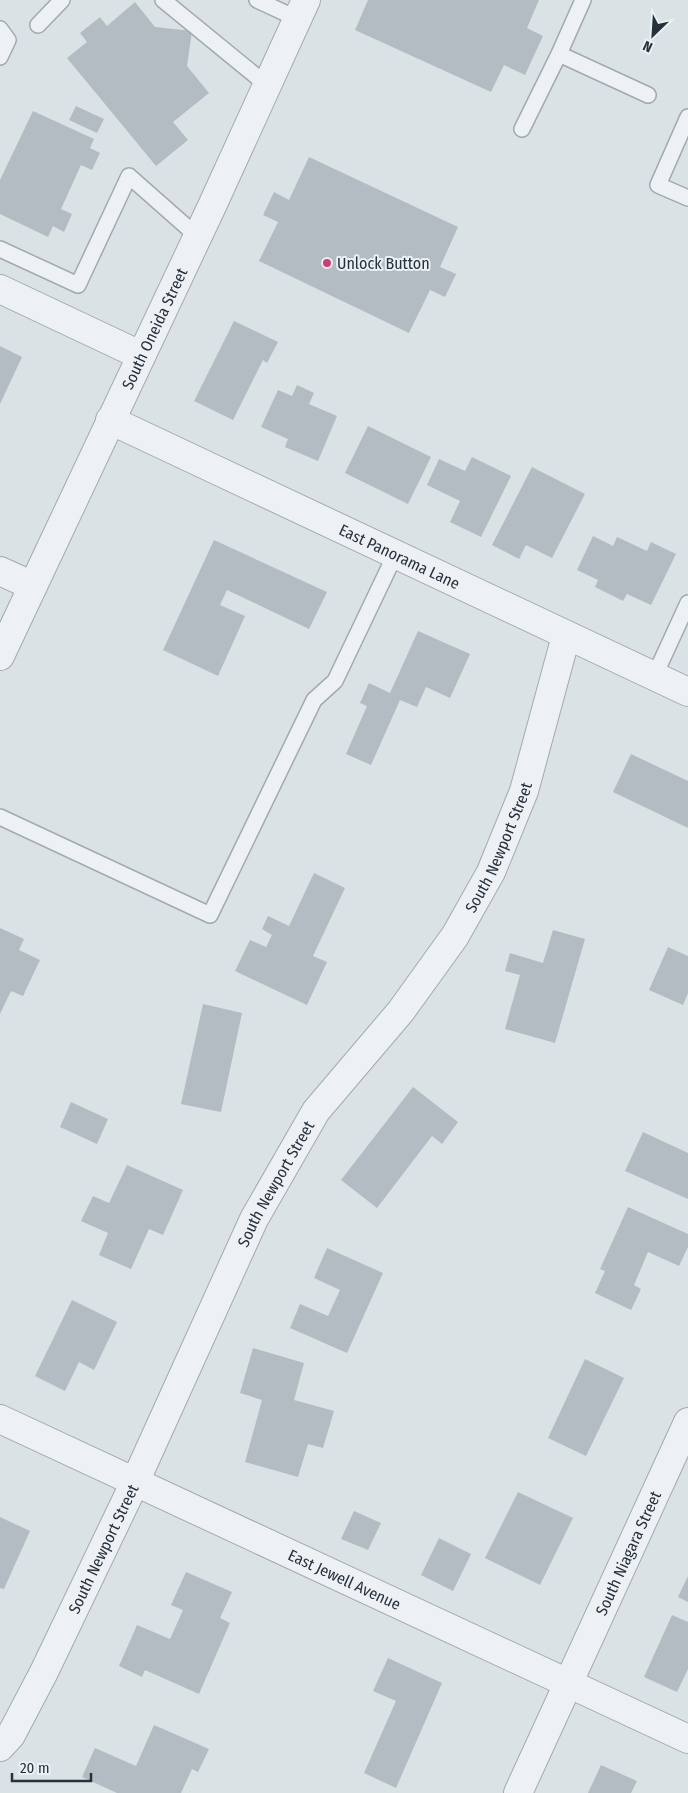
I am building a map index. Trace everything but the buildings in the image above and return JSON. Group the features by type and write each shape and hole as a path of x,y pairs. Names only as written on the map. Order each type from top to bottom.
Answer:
{"street":[{"name":"South Oneida Street","path":"0,656 302,10"},
{"path":"0,289 140,355"},
{"name":"East Panorama Lane","path":"110,420 688,692"},
{"path":"0,571 33,586"},
{"name":"South Newport Street","path":"0,1747 12,1735 44,1672 135,1482 263,1202 316,1111 406,1004 455,936 491,872 524,791 566,636"},
{"name":"East Jewell Avenue","path":"0,1419 688,1739"},
{"name":"South Niagara Street","path":"518,1793 688,1422"}],"lane":[{"path":"38,25 62,0"},
{"path":"163,0 267,86"},
{"path":"257,0 302,10"},
{"path":"522,129 583,0"},
{"path":"0,29 8,40 0,57"},
{"path":"559,54 648,95"},
{"path":"688,117 658,185 688,198"},
{"path":"0,249 78,285 129,176 197,236"},
{"path":"0,817 210,915 314,700 335,681 395,555"},
{"path":"654,677 688,603"}],"place":[{"name":"Unlock Button","path":"327,263"}]}
